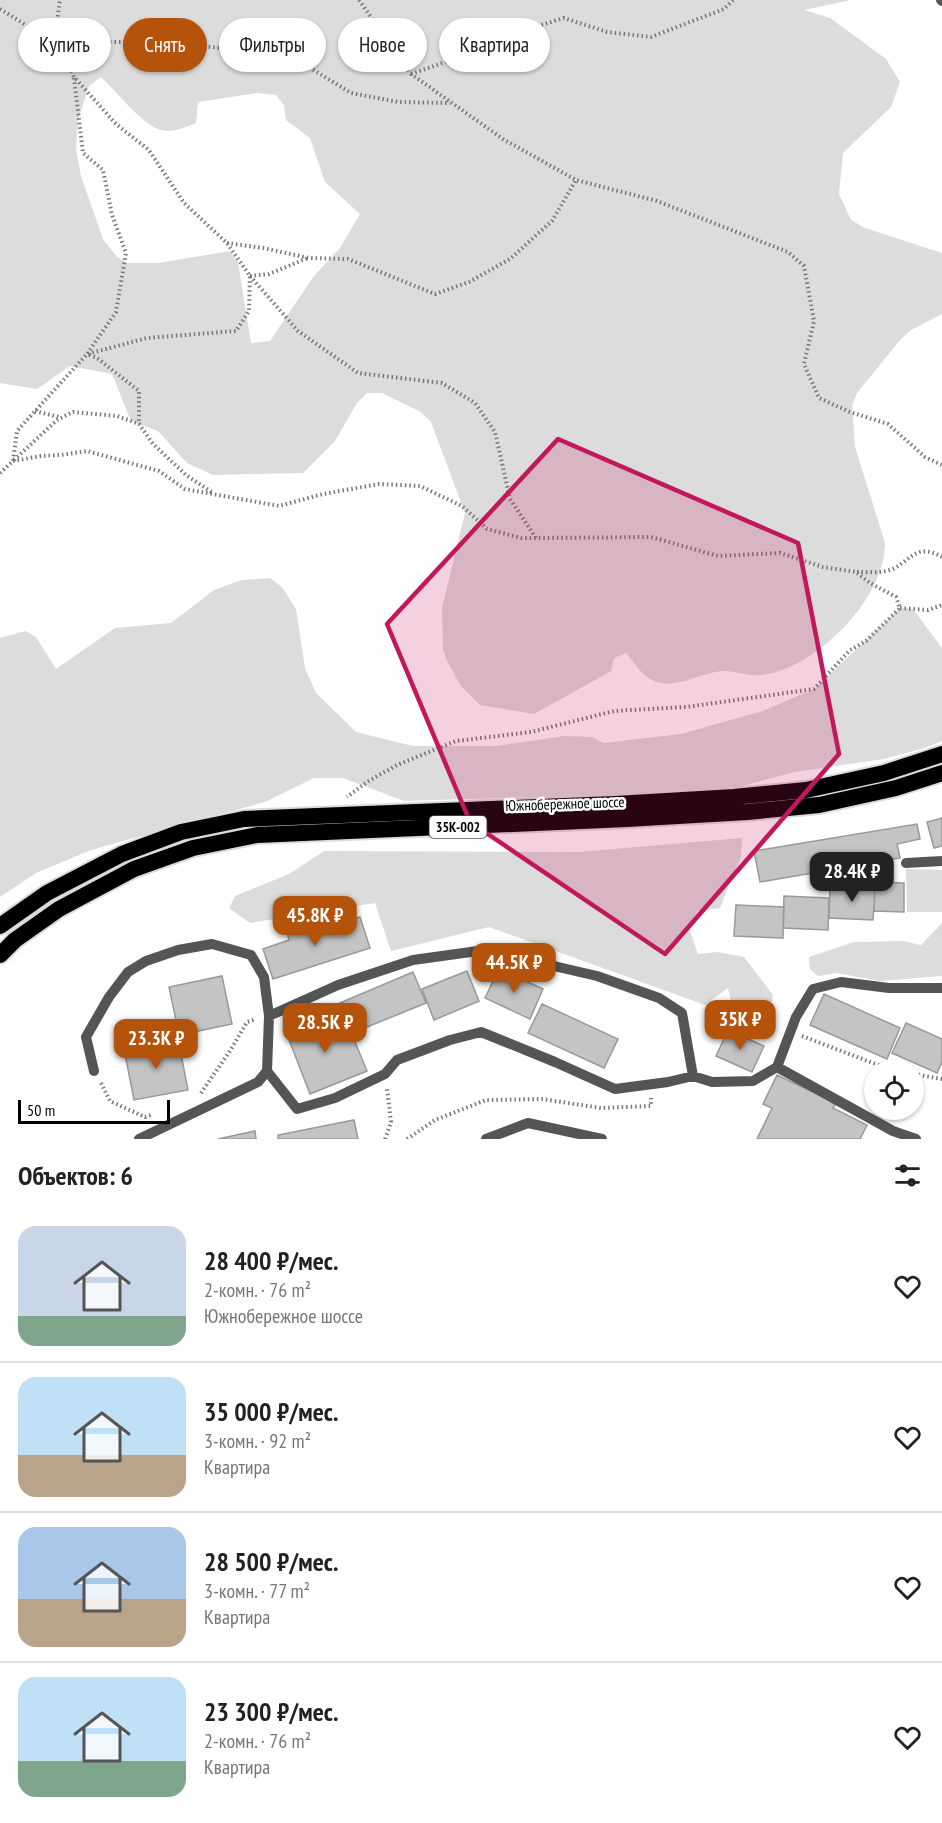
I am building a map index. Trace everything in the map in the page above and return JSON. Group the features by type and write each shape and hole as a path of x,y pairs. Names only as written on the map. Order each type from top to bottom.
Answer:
{"highway":[{"name":"Южнобережное шоссе","path":"0,926 46,893 122,854 181,832 244,819 615,804 745,796 806,790 884,772 942,754"},
{"name":"Южнобережное шоссе","path":"0,955 15,940 59,909 134,869 193,848 257,835 757,812 819,805 896,788 942,773"}],"lane":[{"path":"906,863 942,861"},
{"path":"94,1071 86,1037 109,997 128,972 146,961 178,950 212,944 251,955 264,977 269,1016 267,1071 258,1082 139,1139"},
{"path":"269,1016 338,985 413,960 485,950 597,976 659,999 682,1012 693,1076"},
{"path":"267,1071 297,1109 335,1098 385,1074 397,1060 450,1040 481,1032 615,1089 668,1082 693,1076 712,1082 753,1081 777,1067 796,1017 813,989 841,982 889,988 942,988"},
{"path":"777,1067 893,1131 916,1139"},
{"path":"486,1139 528,1123 602,1139"}],"path":[{"path":"57,18 60,0"},
{"path":"359,0 411,74 503,139 576,180 657,201 788,252 804,266 814,321 804,364 819,398 850,412 888,424 925,457 942,465"},
{"path":"411,74 460,57 522,31 564,18 608,32 651,38 724,9 733,0"},
{"path":"0,9 18,20"},
{"path":"111,42 171,42 251,52 299,61 351,93 398,102 452,104"},
{"path":"13,460 17,431 87,354 116,312 126,253 112,215 103,170 82,153 72,72"},
{"path":"74,77 116,124 148,150 184,203 227,243 249,276 298,331 358,373 442,383 475,402 495,432 510,499 536,538"},
{"path":"227,243 309,258 348,259 435,294 469,282 510,259 552,221 576,180"},
{"path":"249,276 269,274 309,258"},
{"path":"87,354 147,338 236,332 249,311 249,276"},
{"path":"87,354 97,358 139,392 139,424 153,444 186,475 214,494"},
{"path":"35,411 60,418"},
{"path":"0,473 60,418 73,412 117,416 139,424"},
{"path":"13,460 61,456 87,451 159,471 185,489 279,506 323,494 379,484 420,486 462,506 488,529 521,538 651,537 718,556 780,553 823,567 856,572 888,572 919,552 934,553 942,557"},
{"path":"856,572 896,597 900,608"},
{"path":"340,801 397,765 456,741 531,732 614,711 686,706 814,689 849,650 866,640 900,608 928,610 942,605"},
{"path":"197,1097 230,1051 247,1022 269,1016"},
{"path":"790,1031 865,1060"},
{"path":"94,1071 110,1101 145,1117 155,1113"},
{"path":"385,1074 391,1122 385,1139"},
{"path":"924,1076 942,1079"}],"highlighted area":[{"path":"558,439 798,543 839,754 665,954 470,822 387,624"}],"shaded area":[{"path":"0,0 851,0 804,10 830,18 886,59 900,82 891,107 843,153 839,194 851,220 865,228 942,253 942,314 911,330 900,340 857,393 852,405 855,447 885,543 882,564 874,586 861,607 844,627 805,659 784,669 763,675 722,671 665,684 647,677 626,653 614,658 611,671 534,714 480,705 461,686 443,649 442,608 465,513 431,422 421,412 382,393 367,393 357,403 335,441 303,473 213,475 187,463 158,431 131,421 112,374 70,366 37,389 0,383","holes":["101,77 128,106 151,126 168,131 196,123 198,102 257,93 276,95 284,105 286,120 310,138 325,182 360,214 340,248 314,276 270,341 251,343 238,262 230,251 158,263 128,263 117,257 103,239 81,176 76,149 78,120 89,86"]},
{"path":"270,578 282,587 296,609 305,668 316,693 356,732 413,746 496,746 564,736 592,737 604,743 681,734 763,711 814,689 900,608 913,609 942,648 942,741 884,759 794,772 724,791 404,801 343,778 314,778 265,802 91,850 36,873 0,897 0,638 25,631 36,637 56,669 115,628 171,623 214,590 242,580"},
{"path":"742,838 741,856 720,908 698,911 688,925 698,954 718,952 744,957 773,995 768,1024 736,1025 728,988 705,1005 489,927 391,951 375,903 250,923 229,908 235,896 289,874 324,851 579,852"},
{"path":"906,869 942,870 942,912 907,912"},
{"path":"942,923 942,976 880,981 836,973 818,976 810,969 809,957 854,942 902,941 921,945"}],"building":[{"path":"942,818 942,846 934,848 927,822"},
{"path":"917,824 920,839 897,844 900,858 760,882 754,851"},
{"path":"875,882 904,883 904,912 874,911"},
{"path":"830,887 875,889 873,920 829,918"},
{"path":"784,896 829,898 828,930 783,928"},
{"path":"736,905 784,907 783,938 734,936"},
{"path":"360,917 370,948 273,979 263,949 289,940 286,929 305,923 309,934"},
{"path":"499,969 543,989 530,1019 485,998"},
{"path":"467,971 479,1001 434,1020 422,989"},
{"path":"413,972 426,1003 345,1036 333,1006"},
{"path":"222,976 232,1024 179,1035 169,987"},
{"path":"824,994 900,1028 887,1059 810,1025"},
{"path":"542,1004 618,1039 604,1068 528,1033"},
{"path":"334,1013 345,1041 353,1037 367,1071 310,1094 286,1032"},
{"path":"906,1023 942,1039 942,1062 937,1073 924,1067 924,1060 908,1060 892,1053"},
{"path":"728,1030 764,1046 752,1072 716,1056"},
{"path":"178,1039 188,1090 134,1100 124,1049"},
{"path":"777,1075 836,1103 833,1108 867,1125 860,1139 757,1139 772,1108 763,1104"},
{"path":"354,1120 358,1139 278,1139 278,1135"},
{"path":"255,1131 256,1139 218,1139"}]}
